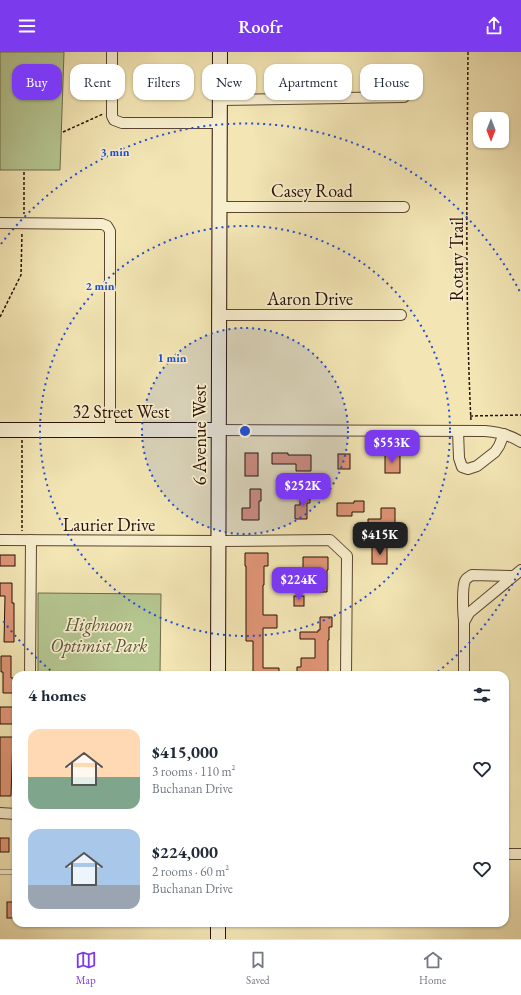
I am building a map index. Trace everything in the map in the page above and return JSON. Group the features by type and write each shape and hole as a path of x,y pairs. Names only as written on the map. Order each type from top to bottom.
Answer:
{"street":[{"path":"112,52 112,116 114,120 122,123 220,123"},
{"name":"6 Avenue West","path":"220,52 220,64"},
{"path":"256,99 360,98"},
{"name":"6 Avenue West","path":"218,671 220,100"},
{"name":"Casey Road","path":"219,206 404,207"},
{"path":"0,223 102,224 107,226 110,231 110,430"},
{"name":"Aaron Drive","path":"219,315 401,315"},
{"name":"32 Street West","path":"0,430 484,431 504,434 521,442"},
{"path":"458,431 459,458 462,466 468,469 477,466 495,452 504,434"},
{"name":"Laurier Drive","path":"0,540 330,540 347,556 346,671"},
{"path":"26,540 30,671"},
{"path":"464,622 469,613 475,607 517,573"},
{"path":"464,671 464,582 472,575 517,573"},
{"path":"0,814 12,814"},
{"path":"218,927 218,939"}],"lane":[{"path":"0,872 12,872"}],"path":[{"name":"Rotary Trail","path":"468,52 467,191 468,358 470,416 521,415"},
{"path":"63,132 112,109"},
{"path":"0,317 21,275 24,216 24,172"},
{"path":"22,430 26,540"}],"green space":[{"path":"0,52 64,52 60,170 0,170"},
{"name":"Highnoon Optimist Park","path":"38,593 161,594 160,671 38,671"}],"building":[{"path":"245,453 258,453 258,476 245,476"},
{"path":"272,453 311,455 311,471 296,471 296,464 272,464"},
{"path":"338,454 350,454 350,469 338,469"},
{"path":"385,454 400,454 400,473 385,473"},
{"path":"250,489 261,489 261,501 259,501 259,520 242,520 242,508 250,508"},
{"path":"300,493 310,493 310,503 307,503 307,519 295,519 295,505 300,505"},
{"path":"354,501 364,501 364,512 352,512 352,516 337,516 337,503 354,503"},
{"path":"381,508 395,508 395,538 381,538 381,529 368,529 368,519 381,519"},
{"path":"372,547 387,547 387,564 372,564"},
{"path":"245,553 268,553 268,566 264,566 263,615 277,615 277,628 263,628 263,668 279,668 279,671 253,671 253,641 246,641"},
{"path":"0,555 15,555 15,566 0,566"},
{"path":"303,557 328,557 327,592 314,592 314,570 303,570"},
{"path":"0,583 12,583 12,603 14,603 14,642 4,642 5,596 0,596"},
{"path":"294,596 304,596 304,606 294,606"},
{"path":"320,617 332,617 332,627 329,627 328,640 328,671 297,671 297,667 301,667 301,658 315,658 315,639 300,639 300,632 318,632 318,630 320,630"},
{"path":"1,656 11,656 12,693 3,693 3,672 1,672"},
{"path":"0,707 12,707 12,724 0,724"},
{"path":"0,737 12,737 11,796 0,796"},
{"path":"0,838 9,838 9,852 0,852"},
{"path":"7,902 12,902 12,918 7,918"}]}
